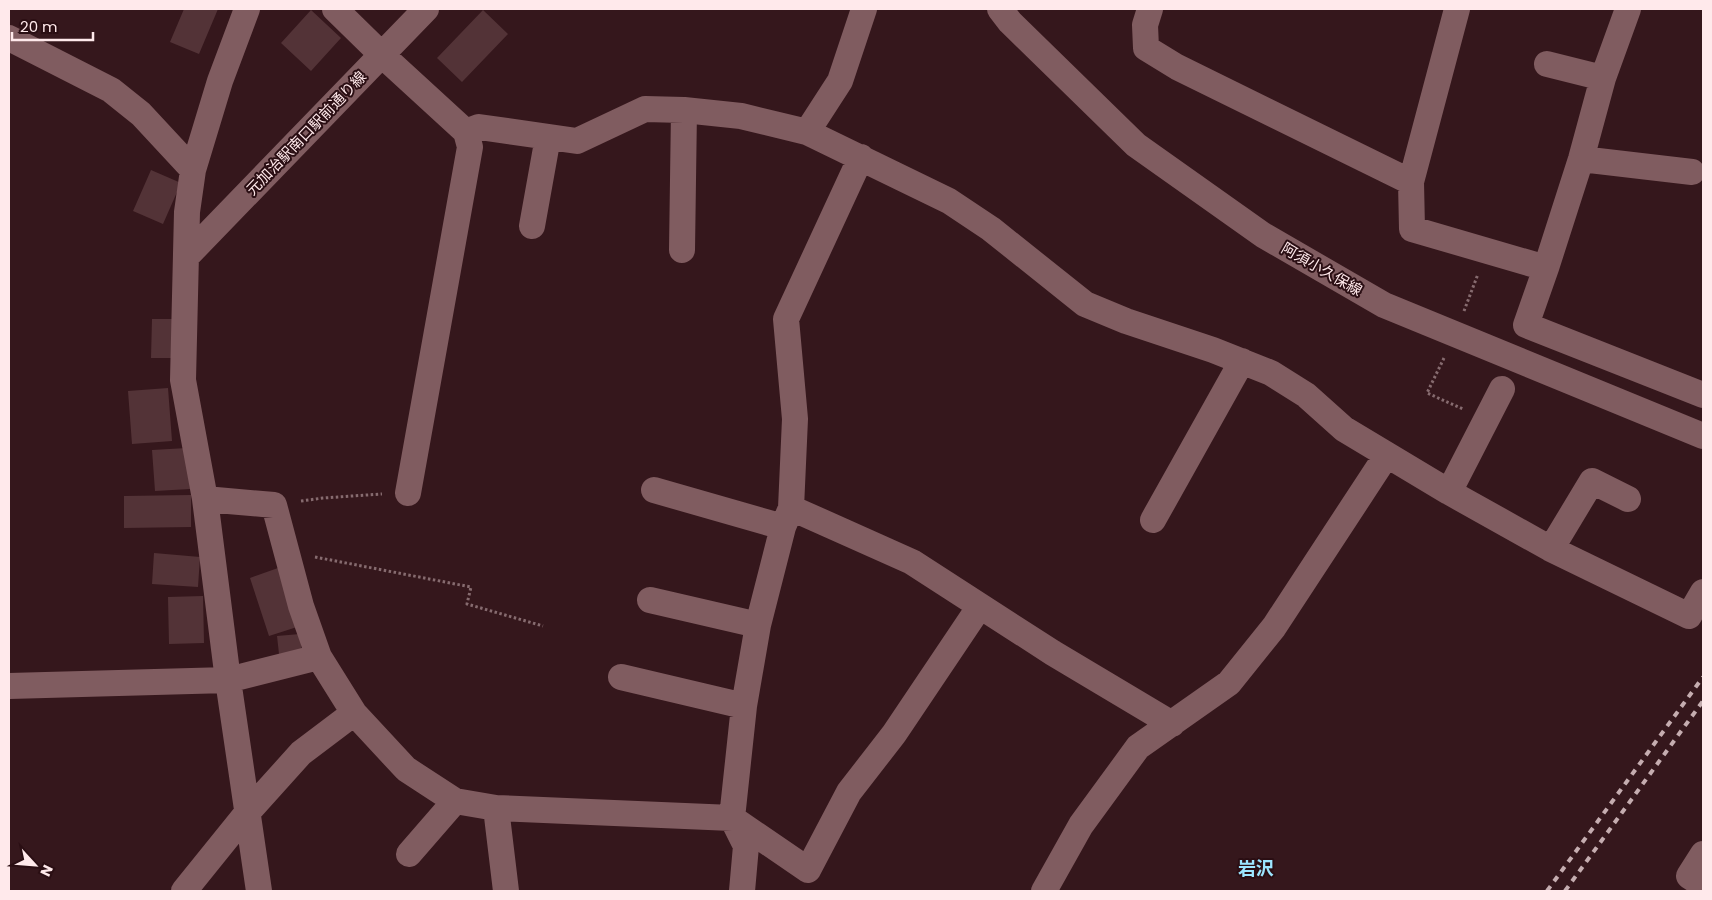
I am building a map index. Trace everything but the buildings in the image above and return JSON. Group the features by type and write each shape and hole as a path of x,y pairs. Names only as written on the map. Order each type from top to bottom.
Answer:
{"street":[{"path":"247,9 220,81 192,170 187,212 184,380 205,499 228,680 259,891"},
{"path":"335,9 466,132 470,147 408,493"},
{"name":"元加治駅南口駅前通り線","path":"186,257 426,9"},
{"path":"807,132 840,81 864,9"},
{"name":"阿須小久保線","path":"1000,9 1010,22 1136,146 1262,235 1384,305 1703,436"},
{"path":"1150,9 1145,25 1146,48 1177,67 1411,182"},
{"path":"1457,9 1411,182 1412,229 1546,268"},
{"path":"1628,9 1604,78 1581,159 1526,325 1703,394"},
{"path":"9,38 111,90 141,114 192,170"},
{"path":"1547,64 1604,78"},
{"path":"466,132 479,127 577,141 645,109 684,110 741,116 807,132 949,201 1005,240 1085,304 1126,321 1213,350 1271,373 1306,395 1344,429 1386,456 1551,549 1689,616 1703,592"},
{"path":"682,250 684,110"},
{"path":"532,226 548,137"},
{"path":"742,891 746,846 732,818 744,706 758,625 787,518 795,419 786,319 861,157"},
{"path":"1581,159 1692,172"},
{"path":"1153,520 1242,361"},
{"path":"1449,492 1502,389"},
{"path":"1044,891 1081,825 1138,747 1229,683 1274,628 1386,456"},
{"path":"1551,549 1592,481 1628,499"},
{"path":"654,490 787,518 912,562 1053,653 1172,724"},
{"path":"205,499 274,504 301,606 319,657 354,714 406,770 455,801 496,808 732,818 808,870 849,792 894,734 980,606"},
{"path":"650,600 758,625"},
{"path":"9,686 228,680 319,657"},
{"path":"621,677 744,706"},
{"path":"184,891 247,813 301,753 354,714"},
{"path":"409,854 455,801"},
{"path":"496,808 506,891"},
{"path":"1703,854 1689,876 1703,885"}],"path":[{"path":"1478,273 1456,335 1427,392 1487,420"},
{"path":"274,504 322,498 408,493"},
{"path":"287,552 470,587 467,604 543,626"}],"railway":[{"path":"1547,891 1703,677"},
{"path":"1565,891 1703,701"}],"district":[{"name":"岩沢","path":"1256,868"}]}
